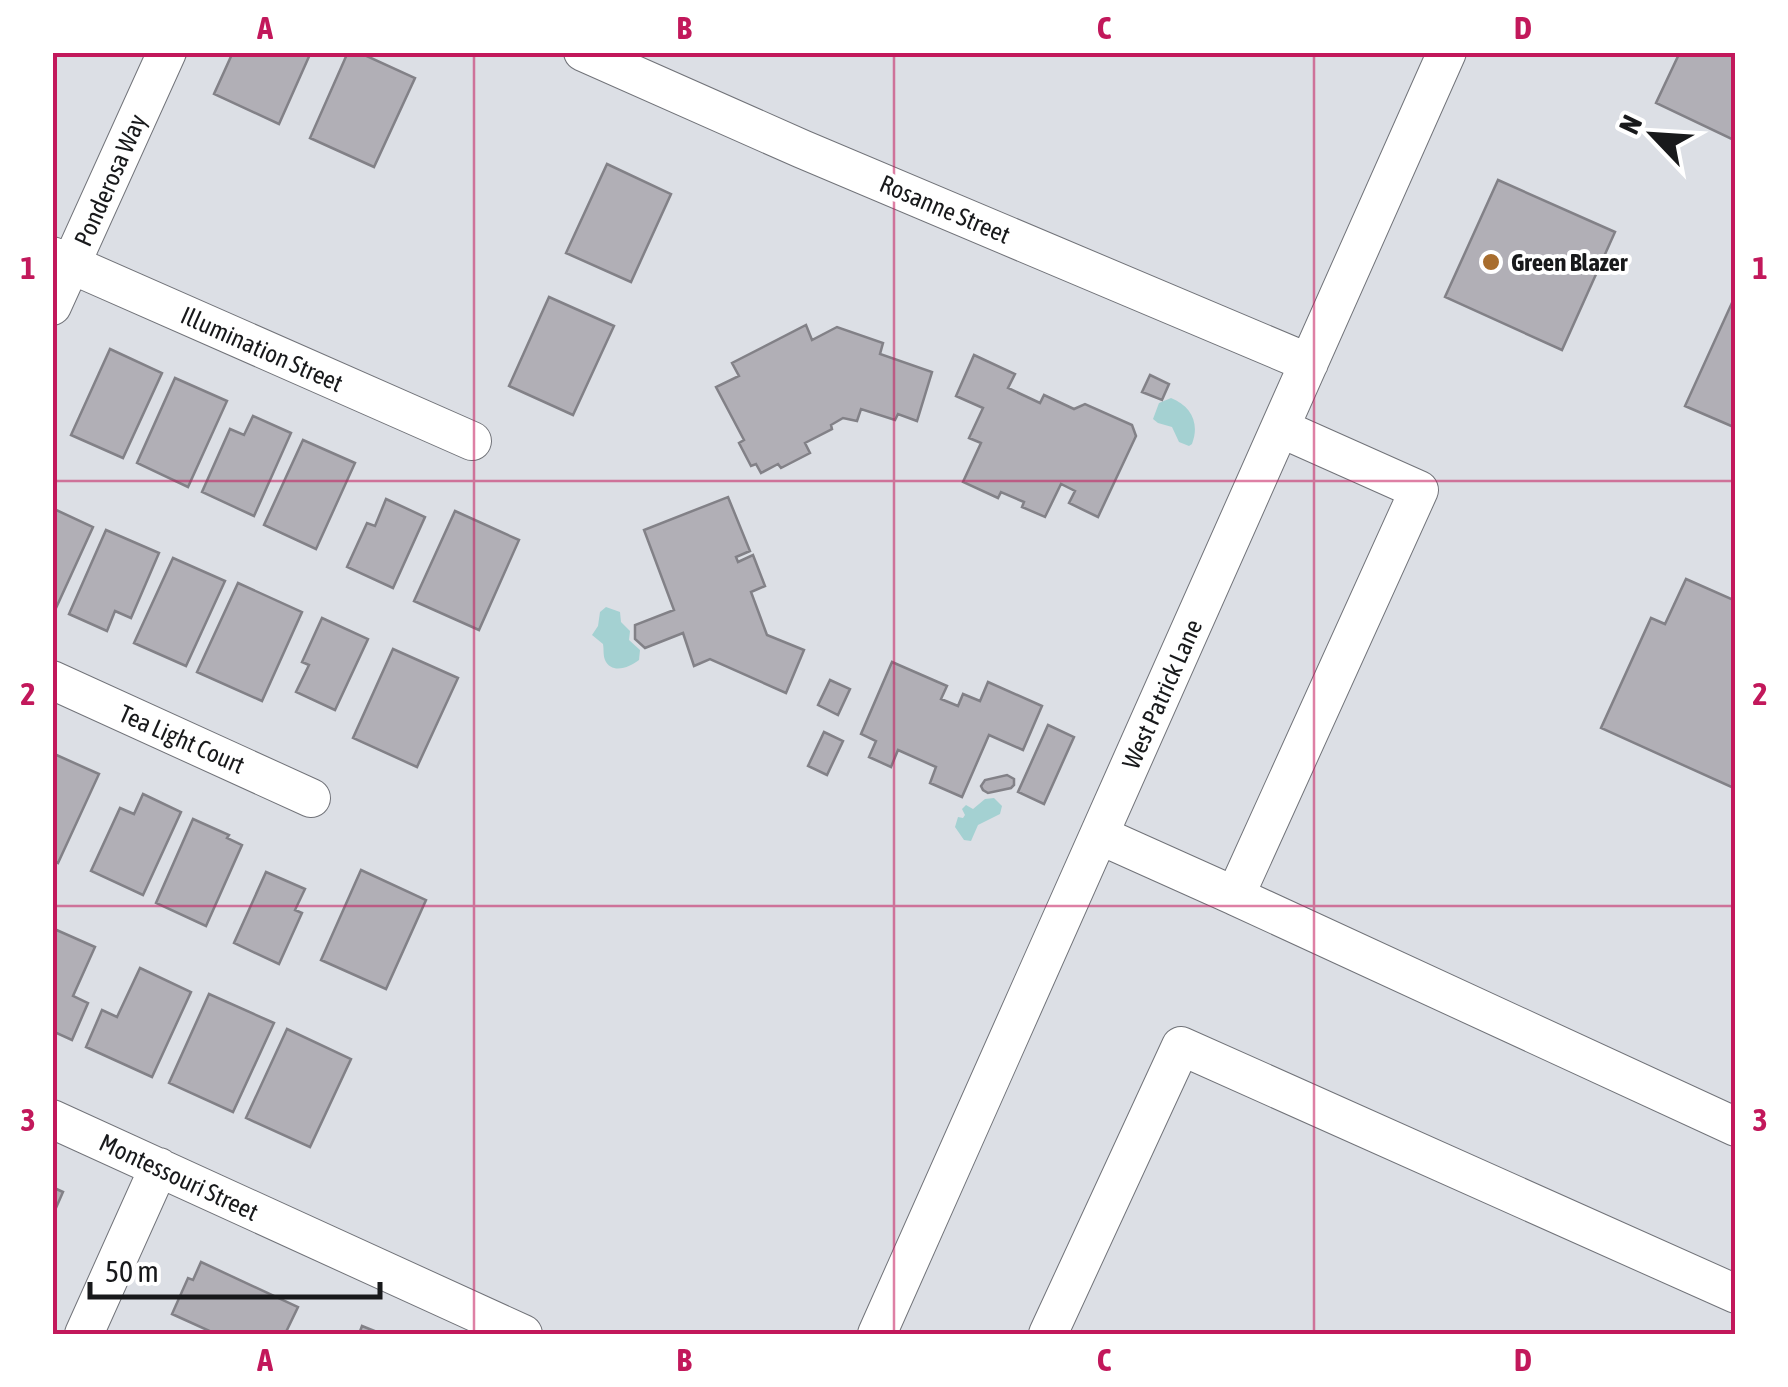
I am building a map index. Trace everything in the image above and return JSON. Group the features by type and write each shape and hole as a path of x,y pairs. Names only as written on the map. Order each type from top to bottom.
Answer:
{"street":[{"name":"Ponderosa Way","path":"52,306 62,261 167,52"},
{"name":"Rosanne Street","path":"583,52 1309,363"},
{"name":"West Patrick Lane","path":"877,1334 1446,52"},
{"name":"Illumination Street","path":"62,261 472,441"},
{"path":"1235,896 1419,490 1280,428"},
{"name":"Tea Light Court","path":"52,680 311,798"},
{"path":"1099,835 1736,1127"},
{"path":"1048,1334 1180,1046 1736,1294"},
{"name":"Montessouri Street","path":"52,1119 523,1334"},
{"path":"84,1334 159,1168"}],"water":[{"path":"1171,398 1192,416 1195,429 1189,446 1179,442 1172,427 1153,419 1159,403"},
{"path":"606,607 620,612 621,622 630,631 629,640 640,650 639,660 626,667 608,665 603,644 592,635 600,612"},
{"path":"994,798 1002,806 1000,814 978,825 971,841 964,840 955,827 958,817 965,815 962,809 966,805 973,809 985,799"}],"building":[{"path":"233,52 311,52 279,124 214,94"},
{"path":"348,52 358,52 415,78 374,167 310,138"},
{"path":"1680,52 1736,52 1736,141 1656,103"},
{"path":"607,164 671,194 631,282 566,253"},
{"path":"1498,180 1615,232 1562,350 1445,297"},
{"path":"1736,294 1736,428 1685,406"},
{"path":"549,297 614,326 573,415 509,386"},
{"path":"806,325 812,340 837,327 883,343 880,354 932,372 917,421 898,414 895,420 861,409 857,421 843,418 831,425 832,429 805,443 810,453 761,473 756,464 751,466 739,443 744,440 716,387 739,376 732,363"},
{"path":"110,349 162,373 123,458 71,435"},
{"path":"974,355 1015,374 1008,388 1040,403 1044,395 1074,409 1085,404 1132,425 1136,436 1098,517 1069,503 1075,491 1061,484 1045,517 1001,492 998,498 963,482 981,443 969,438 983,408 956,396"},
{"path":"1150,375 1169,384 1162,400 1142,392"},
{"path":"175,378 227,401 188,487 137,463"},
{"path":"253,416 291,433 254,516 202,492 230,429 244,435"},
{"path":"303,440 355,463 316,549 264,525"},
{"path":"728,497 750,551 736,557 738,562 753,555 765,586 751,592 767,635 804,650 786,693 710,659 694,666 683,633 645,648 635,639 635,625 674,610 644,530"},
{"path":"386,499 425,517 393,588 347,567 367,523 375,526"},
{"path":"52,508 93,527 56,608 52,606"},
{"path":"455,511 519,540 479,630 414,601"},
{"path":"106,530 159,553 131,618 115,611 107,631 69,614"},
{"path":"173,558 225,581 186,666 134,643"},
{"path":"1686,579 1736,601 1736,789 1601,728 1651,618 1665,624"},
{"path":"238,583 302,612 262,701 197,672"},
{"path":"322,618 368,639 335,710 296,692 309,665 302,662"},
{"path":"393,649 458,678 417,767 353,738"},
{"path":"892,662 947,686 941,699 958,706 963,694 980,701 988,682 1042,706 1023,750 989,735 962,797 930,783 936,767 898,750 891,767 869,757 876,741 861,734"},
{"path":"830,680 850,689 838,715 818,705"},
{"path":"1048,725 1074,737 1044,804 1018,792"},
{"path":"824,732 843,741 827,775 808,766"},
{"path":"52,753 99,774 58,863 52,860"},
{"path":"1007,775 1014,779 1011,788 988,793 983,790 985,780"},
{"path":"143,794 181,812 143,895 91,871 120,808 134,814"},
{"path":"193,819 242,845 206,926 156,903"},
{"path":"361,870 426,900 386,989 321,960"},
{"path":"266,872 305,889 295,910 302,913 279,964 234,943"},
{"path":"52,928 95,947 73,996 88,1003 72,1040 52,1031"},
{"path":"140,968 191,992 152,1077 86,1047 102,1010 117,1017"},
{"path":"209,994 274,1023 233,1112 169,1083"},
{"path":"287,1029 351,1059 310,1147 246,1118"},
{"path":"52,1187 63,1192 52,1217"},
{"path":"201,1262 298,1307 285,1334 216,1334 172,1314 188,1278 193,1280"},
{"path":"362,1326 382,1334 359,1334"}],"place":[{"name":"Green Blazer","path":"1491,262"}]}
